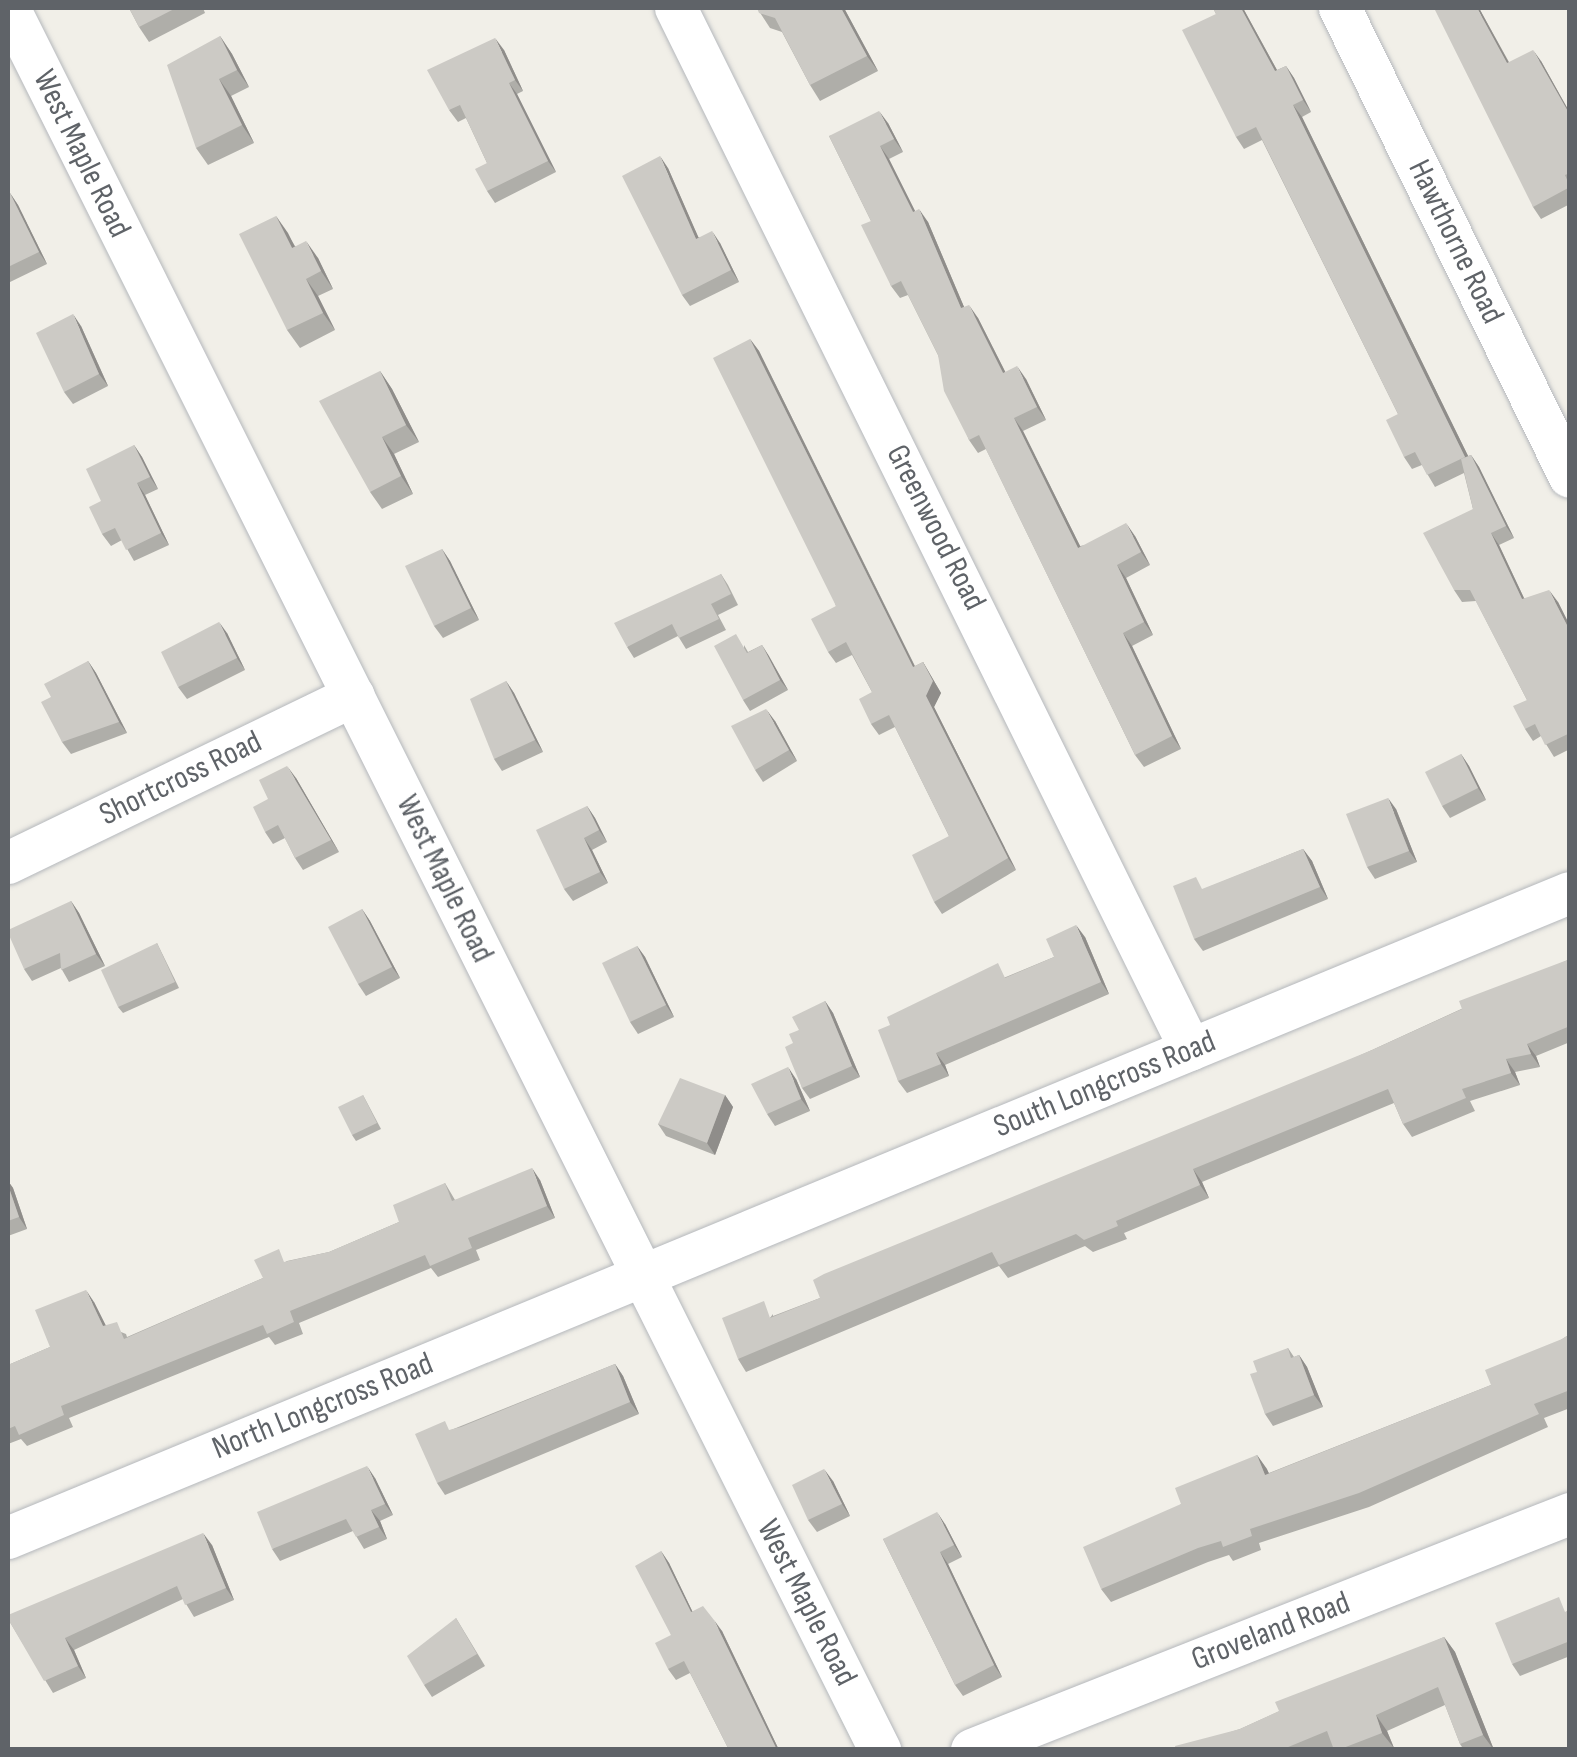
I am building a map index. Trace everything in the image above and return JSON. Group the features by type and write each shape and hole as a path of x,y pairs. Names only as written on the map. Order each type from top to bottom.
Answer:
{"street":[{"name":"West Maple Road","path":"9,8 880,1750"},
{"name":"Greenwood Road","path":"676,8 1191,1050"},
{"name":"Hawthorne Road","path":"1340,8 1570,478"},
{"name":"Shortcross Road","path":"8,863 354,696"},
{"name":"South Longcross Road","path":"640,1276 1570,893"},
{"name":"North Longcross Road","path":"8,1538 640,1276"},
{"name":"Groveland Road","path":"972,1750 1570,1514"}],"building":[{"path":"129,8 176,8 139,27"},
{"path":"757,8 841,8 867,56 810,85 775,18 759,13"},
{"path":"1213,8 1241,8 1275,71 1286,66 1303,100 1293,105 1465,457 1427,475 1415,452 1404,457 1386,420 1398,414 1256,127 1236,137 1182,30 1216,14"},
{"path":"1434,8 1477,8 1507,63 1533,50 1570,115 1570,173 1565,175 1570,187 1533,207"},
{"path":"220,36 237,70 219,79 242,125 196,148 167,65"},
{"path":"495,38 515,80 509,83 548,161 487,191 475,169 487,163 460,105 449,110 427,70"},
{"path":"879,111 894,139 880,146 913,212 919,209 961,308 969,305 1003,373 1017,366 1037,407 1014,418 1078,548 1126,523 1141,552 1117,565 1144,622 1123,633 1172,736 1135,755 979,435 969,440 944,391 938,355 901,281 891,286 861,225 871,221 829,136"},
{"path":"660,156 696,239 712,231 731,270 682,295 622,176"},
{"path":"8,195 39,252 8,267"},
{"path":"276,216 292,248 306,241 321,271 306,279 323,313 287,330 239,234"},
{"path":"73,314 99,374 64,392 36,333"},
{"path":"750,339 913,667 923,662 933,681 926,696 1008,858 934,902 912,855 949,836 889,715 871,724 859,699 872,692 846,642 828,652 811,619 836,606 713,358"},
{"path":"380,371 406,425 382,437 401,476 370,492 319,401"},
{"path":"134,445 150,477 137,483 161,533 126,550 115,528 102,534 89,507 101,501 86,469"},
{"path":"1471,455 1506,526 1491,533 1522,599 1549,590 1570,631 1570,733 1545,745 1535,724 1525,729 1513,706 1527,700 1470,590 1454,590 1423,533 1473,509 1461,459"},
{"path":"442,549 471,608 434,626 405,566"},
{"path":"721,574 731,594 711,604 719,619 679,638 672,624 627,647 614,623"},
{"path":"219,622 237,658 178,687 161,652"},
{"path":"736,634 747,653 762,645 780,680 743,700 714,646"},
{"path":"88,661 119,722 62,742 41,702 51,697 44,684"},
{"path":"506,681 535,740 494,759 470,699"},
{"path":"766,709 789,750 755,770 731,726"},
{"path":"1461,754 1478,788 1442,806 1425,772"},
{"path":"287,766 331,840 295,858 278,825 265,832 253,807 268,799 259,780"},
{"path":"1388,798 1409,851 1367,867 1346,814"},
{"path":"587,806 599,830 584,838 600,872 564,889 536,830"},
{"path":"1303,849 1320,887 1194,939 1173,886 1196,877 1202,889"},
{"path":"71,901 96,954 61,970 60,953 24,969 8,930"},
{"path":"362,909 392,967 358,984 328,927"},
{"path":"1076,925 1101,982 936,1053 941,1064 898,1081 878,1030 890,1025 887,1017 998,963 1005,978 1054,957 1046,939"},
{"path":"157,943 175,982 118,1007 101,970"},
{"path":"637,946 666,1005 630,1022 602,963"},
{"path":"1570,959 1570,1026 1527,1044 1531,1054 1506,1059 1511,1073 1462,1089 1466,1098 1403,1124 1388,1089 1193,1169 1200,1185 1116,1221 1118,1226 1084,1240 1076,1234 999,1265 992,1252 738,1359 722,1318 764,1301 770,1318 820,1298 813,1280 824,1274 1372,1050 1462,1009 1459,1001"},
{"path":"825,1001 852,1066 802,1088 785,1047 793,1043 789,1034 799,1030 792,1017"},
{"path":"788,1067 801,1099 767,1114 751,1084"},
{"path":"680,1078 725,1095 707,1143 658,1124"},
{"path":"363,1095 377,1123 352,1135 338,1107"},
{"path":"532,1168 547,1206 468,1238 472,1248 430,1266 425,1255 290,1311 294,1322 267,1334 263,1325 61,1406 64,1415 19,1435 15,1426 8,1429 8,1365 50,1347 35,1310 86,1290 103,1326 117,1322 124,1339 263,1278 254,1260 279,1249 284,1262 329,1252 399,1222 393,1205 445,1183 452,1201"},
{"path":"8,1185 19,1217 8,1221"},
{"path":"1570,1334 1570,1390 1534,1404 1539,1414 1359,1493 1250,1529 1252,1536 1223,1547 1221,1541 1198,1548 1101,1589 1083,1547 1181,1504 1175,1488 1257,1455 1265,1475 1491,1385 1485,1370"},
{"path":"1288,1348 1291,1358 1299,1355 1314,1395 1265,1414 1250,1374 1257,1372 1253,1361"},
{"path":"615,1364 630,1402 437,1483 415,1434 445,1421 449,1430 461,1427"},
{"path":"367,1466 385,1504 371,1510 379,1527 356,1537 346,1519 272,1549 257,1512"},
{"path":"824,1469 842,1504 808,1520 792,1485"},
{"path":"937,1512 954,1545 940,1552 994,1665 955,1685 883,1539"},
{"path":"203,1533 226,1588 185,1605 177,1586 65,1638 78,1666 44,1681 8,1615"},
{"path":"661,1551 691,1612 703,1606 714,1620 777,1750 729,1750 684,1661 668,1669 655,1643 671,1635 635,1566"},
{"path":"1559,1597 1565,1612 1570,1609 1570,1641 1512,1664 1495,1623"},
{"path":"456,1618 477,1654 424,1685 407,1656"},
{"path":"1444,1637 1483,1735 1460,1744 1438,1687 1376,1715 1382,1733 1338,1750 1334,1750 1327,1731 1281,1750 1176,1750 1175,1746 1240,1729 1279,1711 1275,1702"}]}
